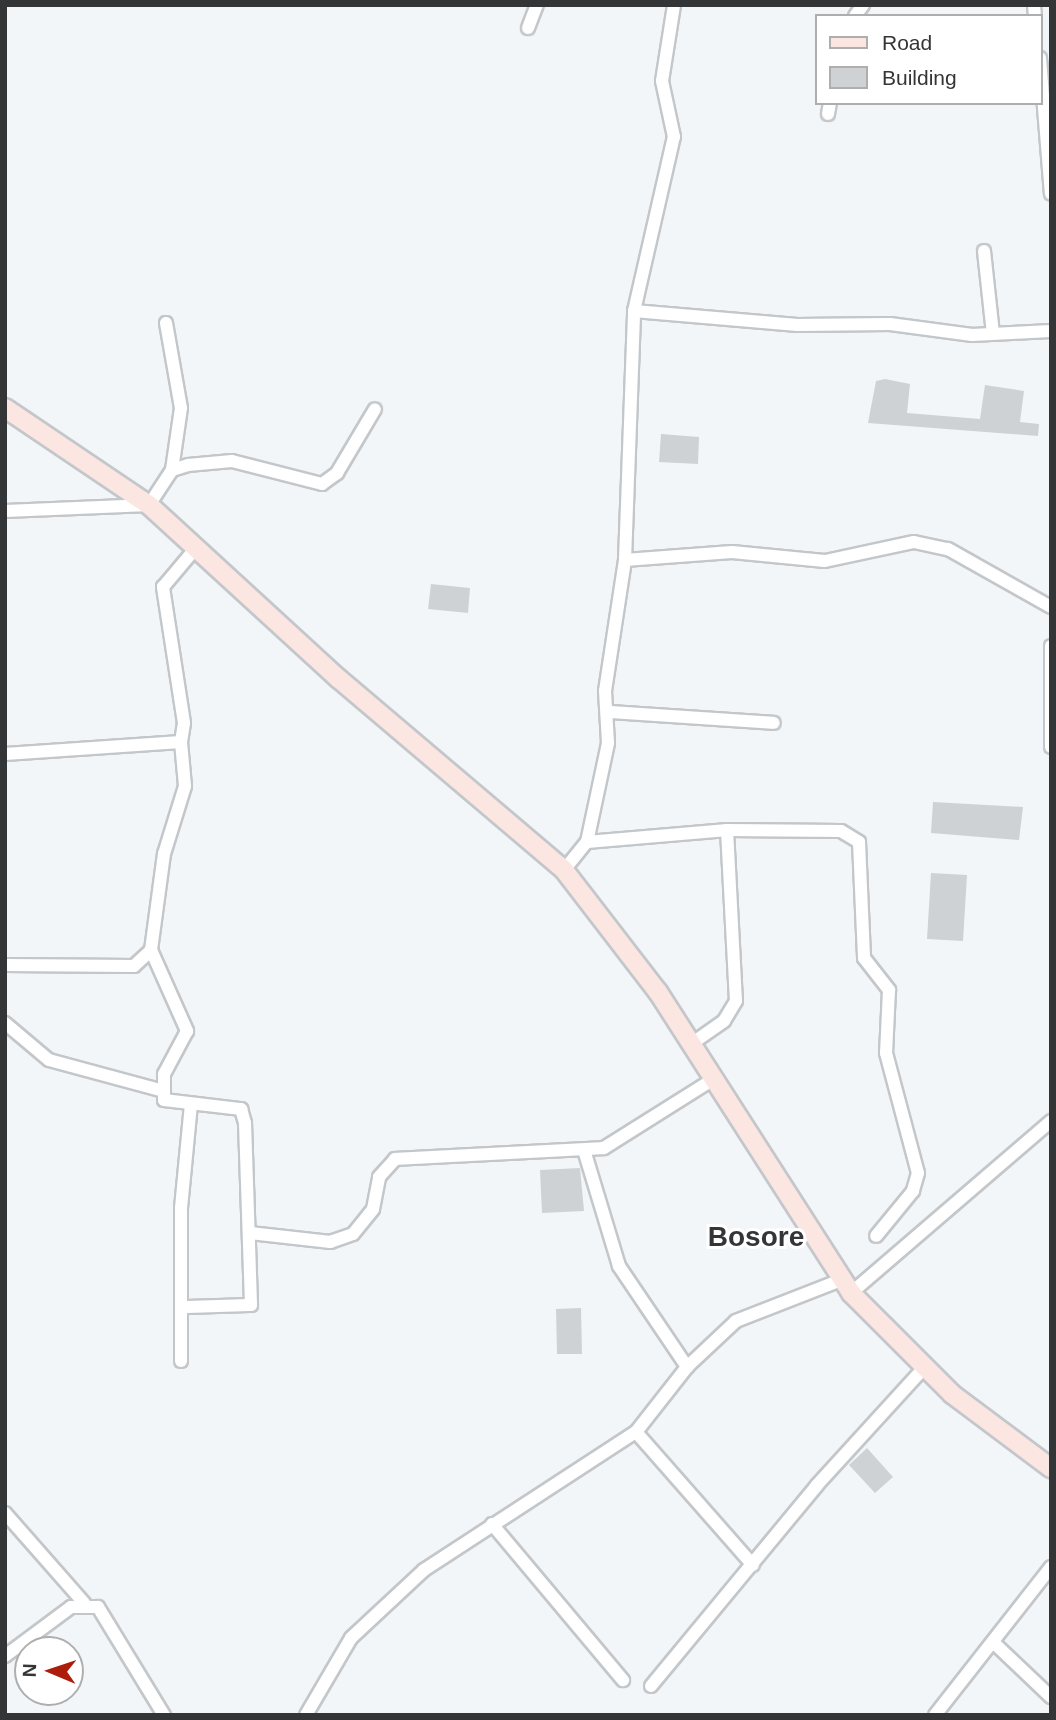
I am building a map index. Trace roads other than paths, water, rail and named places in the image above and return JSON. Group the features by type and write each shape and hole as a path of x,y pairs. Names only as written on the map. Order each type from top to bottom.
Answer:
{"street":[{"path":"528,28 537,5"},
{"path":"564,870 587,842 609,712 605,691 625,560 634,311 674,137 662,81 674,5"},
{"path":"1042,69 1050,111 1051,194"},
{"path":"984,251 993,334"},
{"path":"634,311 993,334 1051,331"},
{"path":"149,505 172,470 181,408 166,323"},
{"path":"5,408 149,505 195,550 564,870 621,939 692,1042 847,1286 924,1368 1051,1468"},
{"path":"172,470 232,461 322,484 337,472 375,409"},
{"path":"5,511 149,505"},
{"path":"625,560 732,552 825,561 914,542 948,548 1051,607"},
{"path":"160,1090 187,1031 151,950 163,854 185,786 181,742 184,723 163,587 195,550"},
{"path":"1051,646 1051,747"},
{"path":"609,712 774,723"},
{"path":"5,754 181,742"},
{"path":"587,842 727,830 841,831 859,842 864,958 889,990 888,1064 918,1173 913,1191 876,1236"},
{"path":"692,1042 724,1021 736,1001 727,830"},
{"path":"5,965 134,966 151,950"},
{"path":"5,1023 49,1060 160,1090 173,1104 241,1109 250,1233 251,1305 185,1307"},
{"path":"250,1233 330,1242 353,1234 373,1209 379,1177 395,1159 584,1150 628,1138 715,1078"},
{"path":"181,1361 185,1307 181,1208 191,1105"},
{"path":"306,1715 351,1638 425,1570 636,1432 687,1367 736,1321 847,1286 1051,1121"},
{"path":"584,1150 619,1266 687,1367"},
{"path":"651,1686 924,1368"},
{"path":"636,1432 753,1565"},
{"path":"5,1513 84,1603 110,1618 164,1715"},
{"path":"492,1524 623,1680"},
{"path":"935,1715 1051,1567"},
{"path":"5,1656 84,1603"},
{"path":"993,1642 1051,1697"}],"district":[{"name":"Bosore","path":"756,1237"}]}
